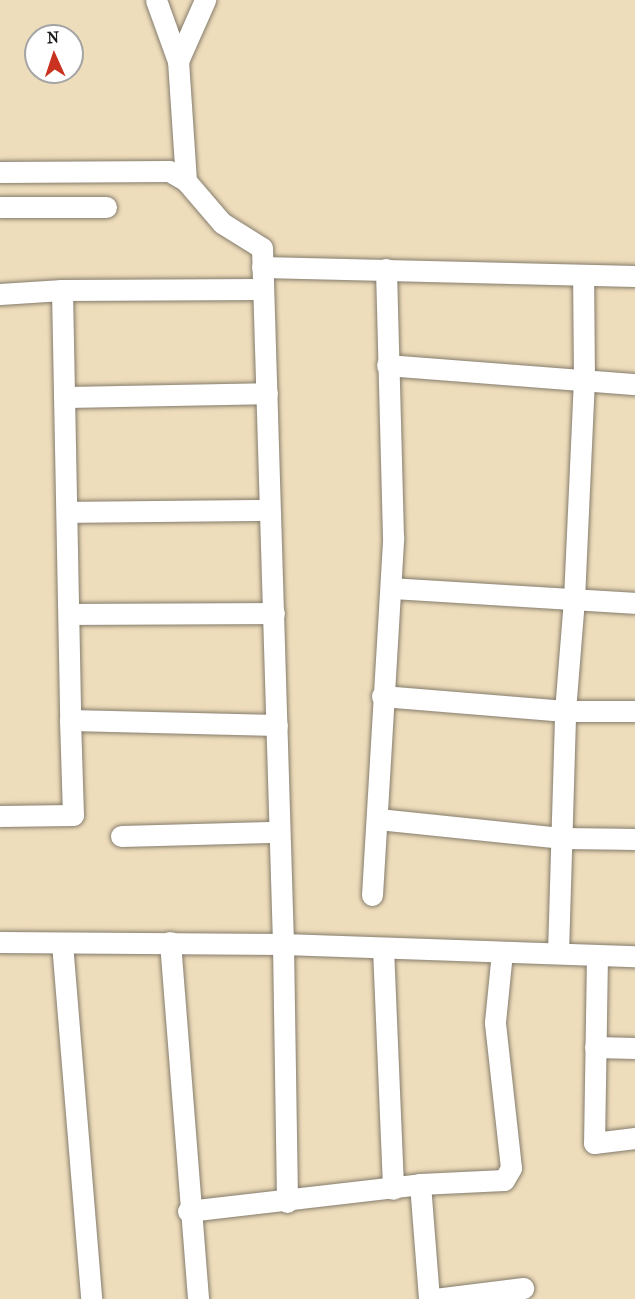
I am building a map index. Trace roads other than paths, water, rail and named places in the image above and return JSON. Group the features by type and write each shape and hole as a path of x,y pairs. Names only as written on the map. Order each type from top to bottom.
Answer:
{"street":[{"path":"156,0 178,61 186,181"},
{"path":"178,61 205,0"},
{"path":"0,172 169,171 186,181 222,223 262,248 261,289 267,393 268,510 274,613 283,944 287,1202"},
{"path":"0,207 106,207"},
{"path":"262,267 635,276"},
{"path":"372,895 378,819 382,696 392,588 386,269"},
{"path":"558,953 565,711 574,598 584,380 583,274"},
{"path":"0,294 62,290 261,289"},
{"path":"0,816 73,815 62,290"},
{"path":"387,365 635,384"},
{"path":"64,397 267,393"},
{"path":"67,512 268,510"},
{"path":"392,588 635,603"},
{"path":"70,614 274,613"},
{"path":"382,696 565,711 635,711"},
{"path":"70,720 277,725"},
{"path":"378,819 563,838 635,839"},
{"path":"121,836 279,832"},
{"path":"0,942 283,944 635,956"},
{"path":"170,942 188,1211 198,1299"},
{"path":"62,943 91,1299"},
{"path":"383,948 393,1189"},
{"path":"188,1211 287,1202 420,1184 504,1180 510,1174 495,1022 502,952"},
{"path":"597,955 594,1143 635,1137"},
{"path":"595,1047 635,1048"},
{"path":"420,1184 429,1299"},
{"path":"435,1299 523,1288"}]}
